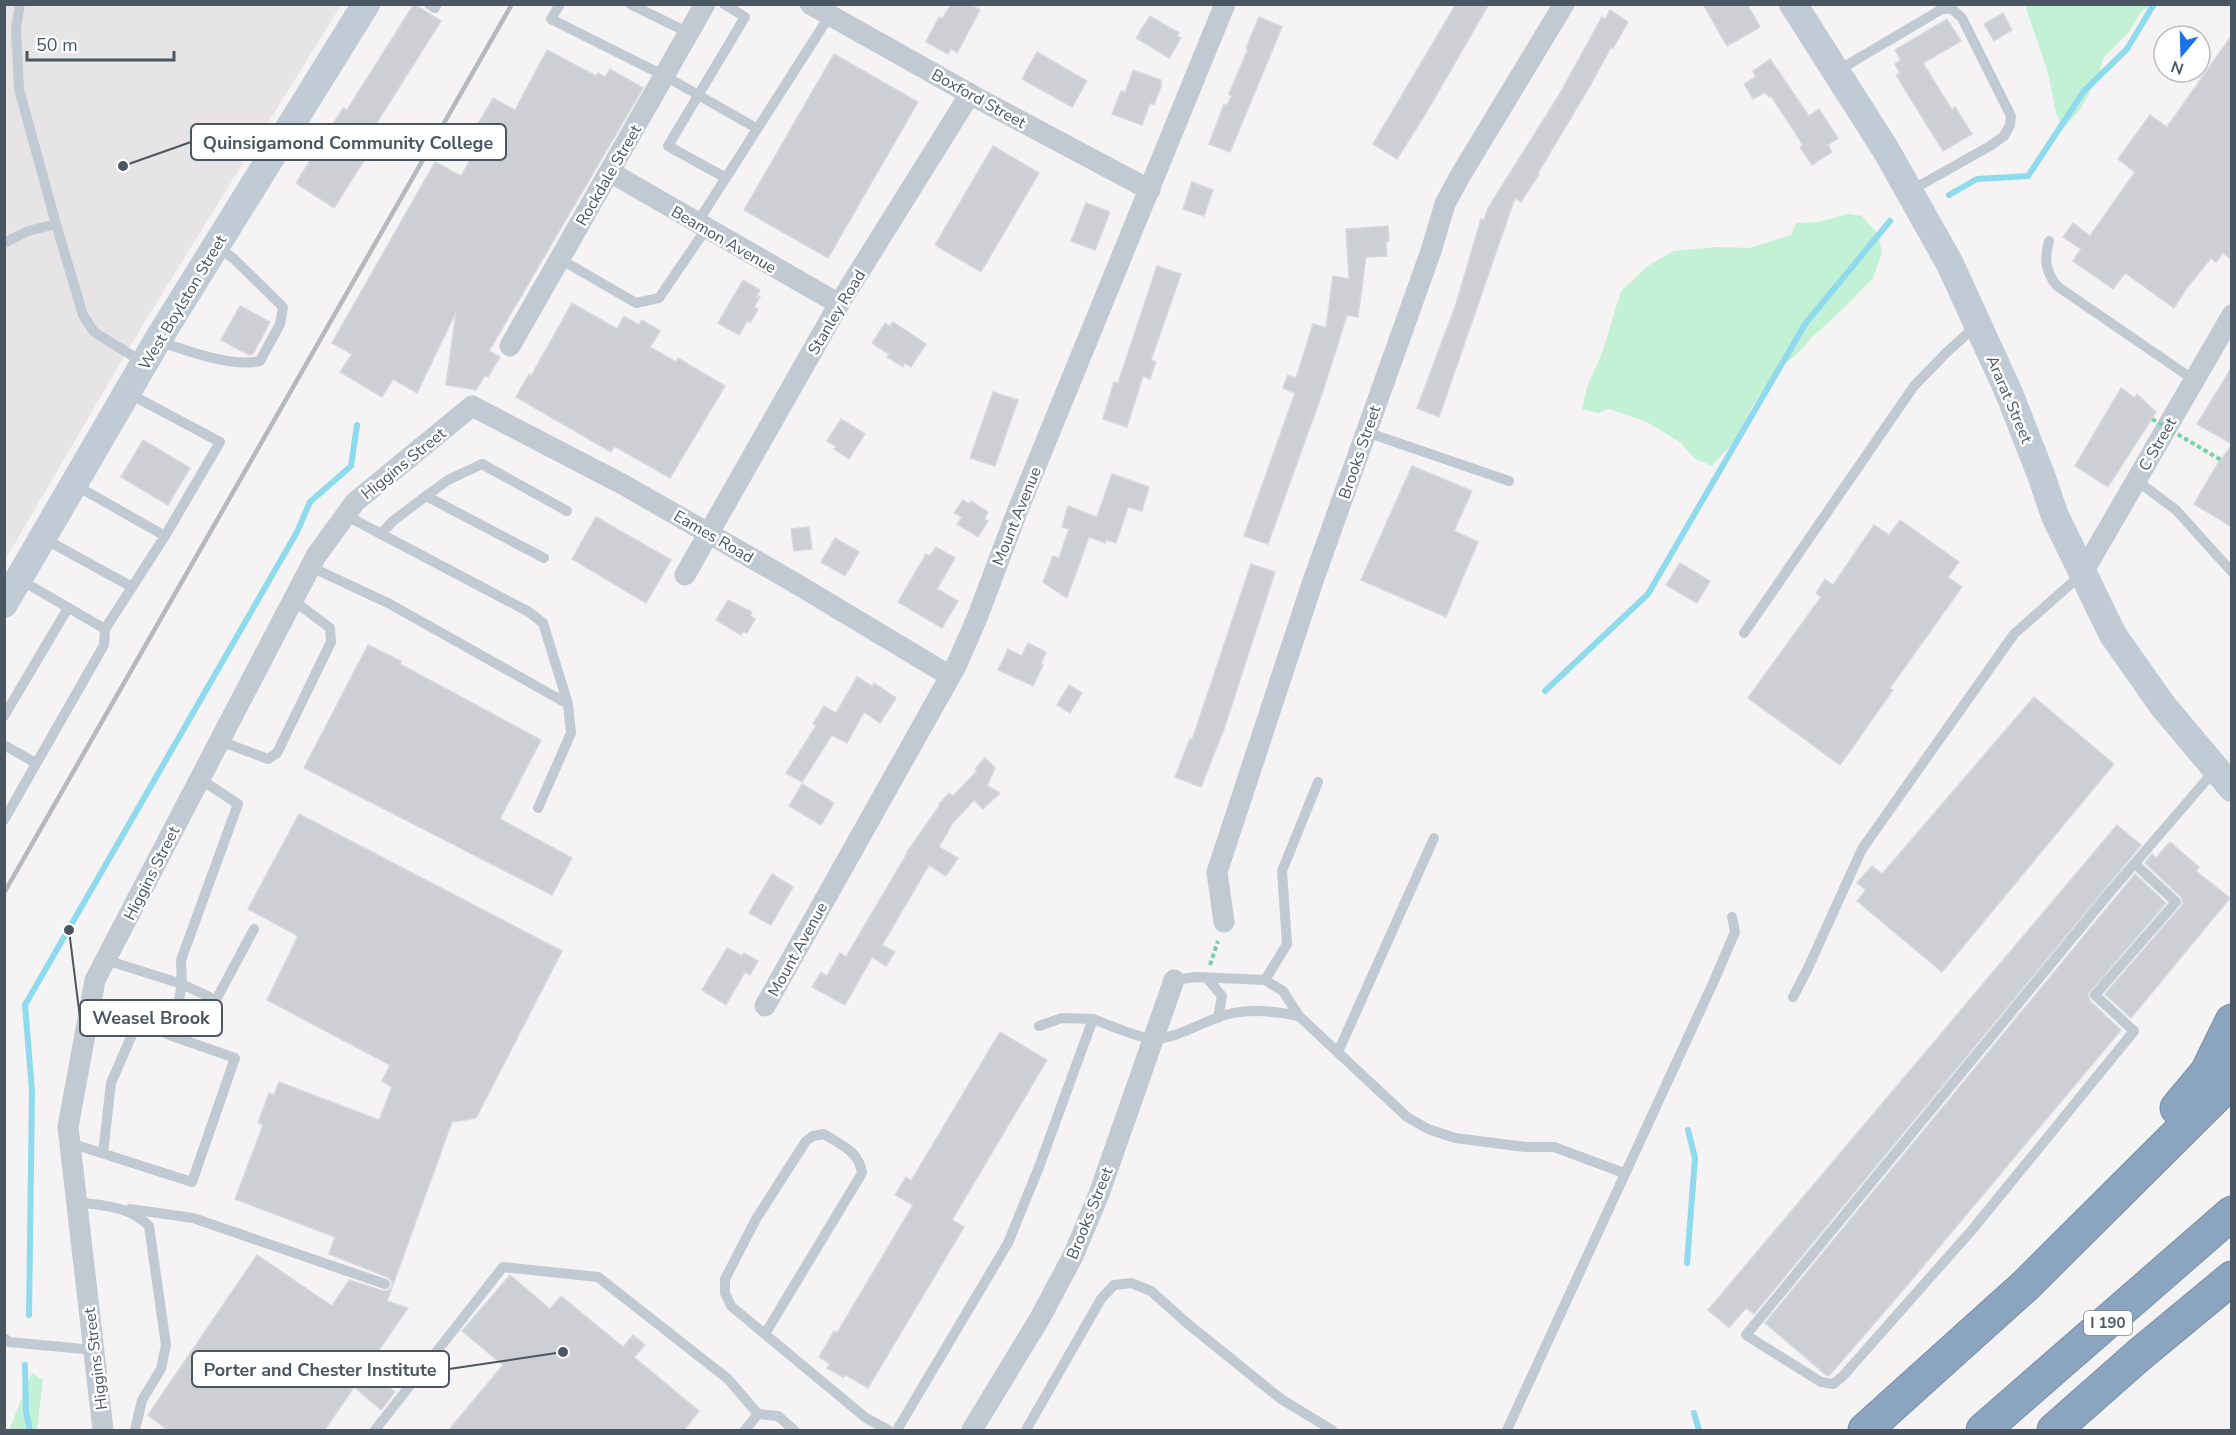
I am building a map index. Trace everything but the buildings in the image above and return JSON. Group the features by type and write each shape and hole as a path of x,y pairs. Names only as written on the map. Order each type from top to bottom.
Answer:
{"highway":[{"path":"2104,1209 2129,1161 2207,1072 2232,1021"},
{"path":"1865,1431 2018,1293 2232,1080"},
{"name":"I 190","path":"1983,1431 2232,1213"},
{"name":"I 190","path":"2054,1431 2139,1355 2232,1278"}],"main road":[{"name":"West Boylston Street","path":"4,604 151,352 366,4"},
{"name":"Ararat Street","path":"1793,4 1910,191 1944,254 1978,324 2025,434 2055,516 2112,635 2163,706 2223,779"}],"street":[{"name":"Rockdale Street","path":"510,346 705,4"},
{"name":"Boxford Street","path":"810,4 970,94 1150,190"},
{"name":"Mount Avenue","path":"765,1006 950,676 977,618 1017,512 1225,4"},
{"name":"Brooks Street","path":"1224,922 1217,872 1317,570 1431,251 1445,204 1564,4"},
{"name":"Stanley Road","path":"685,575 839,304 970,94"},
{"name":"Beamon Avenue","path":"610,172 839,304"},
{"name":"C Street","path":"2082,574 2232,315"},
{"name":"Eames Road","path":"472,406 624,485 709,533 950,676"},
{"name":"Higgins Street","path":"103,1431 68,1127 95,980 315,556 355,502 472,406"},
{"name":"Brooks Street","path":"972,1431 1040,1318 1073,1256 1099,1194 1173,980"}],"lane":[{"path":"20,4 10,52 56,224 84,315 94,332 151,352 198,353 248,364 260,361 280,324 283,308 216,245"},
{"path":"429,4 435,8 437,4"},
{"path":"560,4 551,19 699,94 756,128"},
{"path":"630,4 689,33"},
{"path":"724,4 746,17 668,146 726,178"},
{"path":"1837,71 1942,9 1952,9 1962,18 2011,116 2010,125 2004,136 1990,146 1910,191"},
{"path":"560,259 636,303 659,298 756,128 830,15"},
{"path":"4,243 28,231 56,224"},
{"path":"2049,241 2045,253 2046,270 2057,286 2194,380"},
{"path":"1744,633 1914,386 1978,324"},
{"path":"4,820 104,645 105,629 165,536 220,442 128,393"},
{"path":"1366,432 1509,481"},
{"path":"381,534 393,521 448,480 482,464 567,511"},
{"path":"2136,480 2176,510 2232,572"},
{"path":"75,485 165,536"},
{"path":"426,496 544,558"},
{"path":"345,515 530,612 543,623 568,704 571,733 538,808"},
{"path":"43,538 132,587"},
{"path":"311,567 390,604 568,704"},
{"path":"1793,997 1862,849 2014,634 2082,574"},
{"path":"19,579 105,629"},
{"path":"220,741 268,759 277,753 331,642 330,628 292,600"},
{"path":"4,716 68,608"},
{"path":"4,746 36,763"},
{"path":"172,1036 182,984 180,960 238,804 200,779"},
{"path":"2135,864 2176,902 2095,995 2134,1031 1972,1230 1842,1377 1833,1384 1821,1382 1746,1335 2135,864 2223,779"},
{"path":"1265,980 1287,944 1282,871 1318,782"},
{"path":"1338,1052 1434,838"},
{"path":"1507,1431 1735,932 1732,917"},
{"path":"106,960 182,984 216,1000 254,929"},
{"path":"1206,977 1222,996 1218,1018"},
{"path":"1173,980 1206,977 1265,980 1283,991 1299,1016 1407,1117 1428,1129 1455,1137 1525,1147 1554,1147 1624,1173"},
{"path":"70,1143 192,1182 235,1058 172,1036 91,1002"},
{"path":"1039,1026 1062,1018 1093,1019 1153,1040 1218,1018 1250,1011 1280,1012 1299,1016"},
{"path":"897,1431 1008,1243 1040,1167 1093,1019"},
{"path":"103,1153 111,1083 138,1021"},
{"path":"765,1334 861,1173 860,1161 850,1151 824,1134 813,1136 806,1141 756,1219 725,1279 725,1293 731,1306 866,1418 888,1431"},
{"path":"77,1202 193,1218 386,1284"},
{"path":"121,1208 140,1217 149,1226 166,1346 161,1369 142,1400 135,1431"},
{"path":"375,1431 503,1267 598,1277 728,1379 758,1414 778,1416 794,1431"},
{"path":"1026,1431 1101,1299 1114,1285 1131,1283 1151,1291 1281,1399 1332,1431"},
{"path":"4,1338 9,1342 94,1350"},
{"path":"745,1431 758,1414"}],"path":[{"path":"2152,419 2221,460"},
{"path":"1206,977 1224,922"}],"shaded area":[{"path":"5,5 341,5 141,328 5,560"}],"green space":[{"path":"2025,5 2151,5 2141,12 2128,33 2104,57 2098,77 2080,110 2063,129 2056,113 2048,73"},
{"path":"1848,214 1862,216 1878,234 1882,253 1873,278 1775,373 1752,407 1736,439 1712,466 1694,458 1680,442 1647,422 1610,409 1598,413 1582,409 1587,387 1602,353 1621,291 1649,265 1674,251 1716,247 1750,248 1791,235 1796,223 1819,222"},
{"path":"32,1373 43,1380 37,1430 9,1430"}],"waterway":[{"path":"1949,195 1977,179 2028,176 2084,91 2127,49 2154,4"},
{"path":"1545,691 1648,594 1805,324 1890,221"},
{"path":"29,1315 32,1091 25,1005 297,532 310,502 351,466 357,425"},
{"path":"1687,1263 1695,1158 1688,1130"},
{"path":"25,1365 26,1412 30,1430"},
{"path":"1694,1413 1699,1430"}],"railway":[{"path":"4,893 512,4"}],"place":[{"name":"Quinsigamond Community College","path":"123,166"},
{"name":"Weasel Brook","path":"69,930"},
{"name":"Porter and Chester Institute","path":"563,1352"}]}
